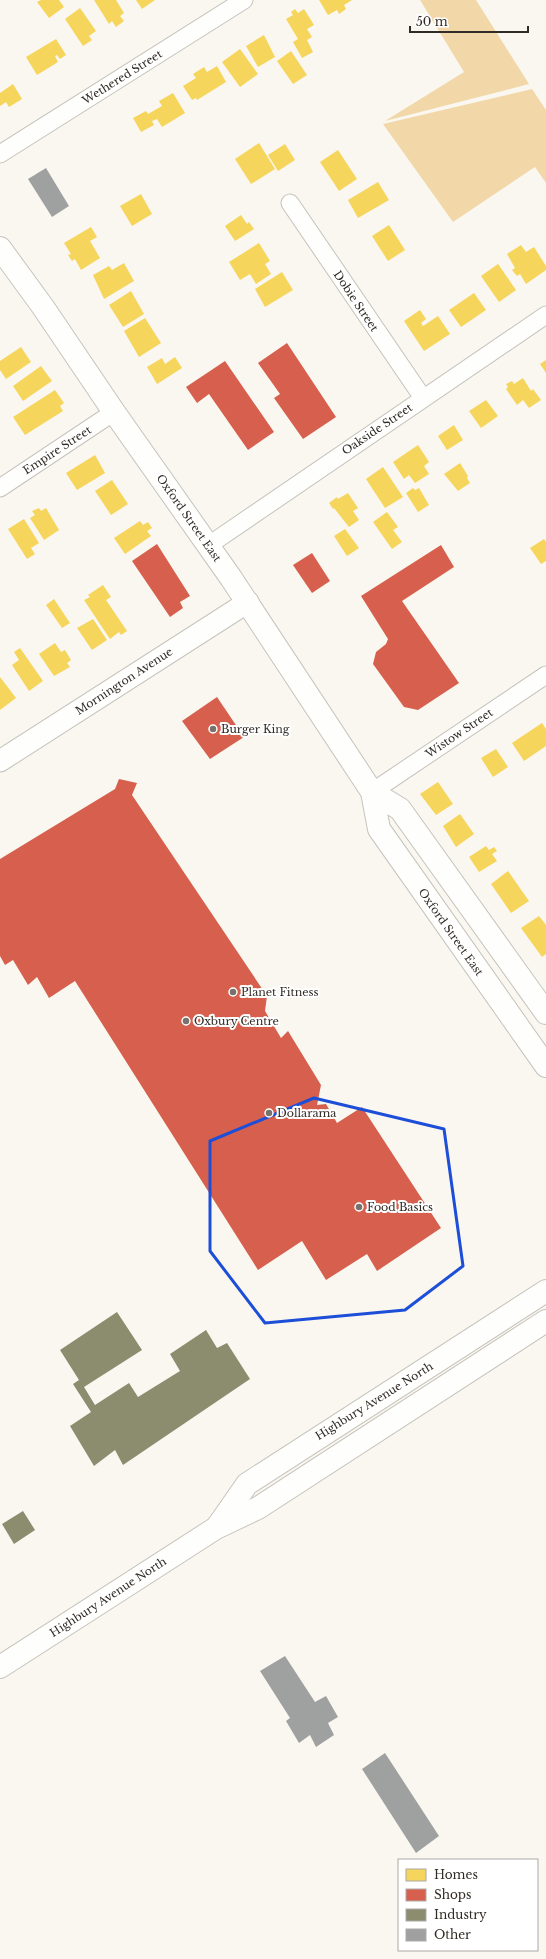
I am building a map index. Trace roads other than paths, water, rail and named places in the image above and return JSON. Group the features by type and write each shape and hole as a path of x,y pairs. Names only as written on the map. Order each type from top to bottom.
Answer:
{"main road":[{"name":"Oxford Street East","path":"0,248 43,307 114,412 248,602 372,792 379,829 546,1066"},
{"name":"Oxford Street East","path":"372,792 400,809 546,1013"},
{"name":"Highbury Avenue North","path":"216,1528 247,1484 546,1291"},
{"name":"Highbury Avenue North","path":"0,1667 216,1528 264,1504 546,1321"}],"street":[{"name":"Wethered Street","path":"0,154 244,0"},
{"name":"Dobie Street","path":"290,203 423,398"},
{"name":"Oakside Street","path":"209,545 423,398 546,316"},
{"name":"Empire Street","path":"0,488 114,412"},
{"name":"Mornington Avenue","path":"0,761 248,602"},
{"name":"Wistow Street","path":"372,792 546,675"}],"place":[{"name":"Burger King","path":"213,729"},
{"name":"Planet Fitness","path":"233,992"},
{"name":"Oxbury Centre","path":"186,1021"},
{"name":"Dollarama","path":"269,1113"},
{"name":"Food Basics","path":"359,1207"}]}
